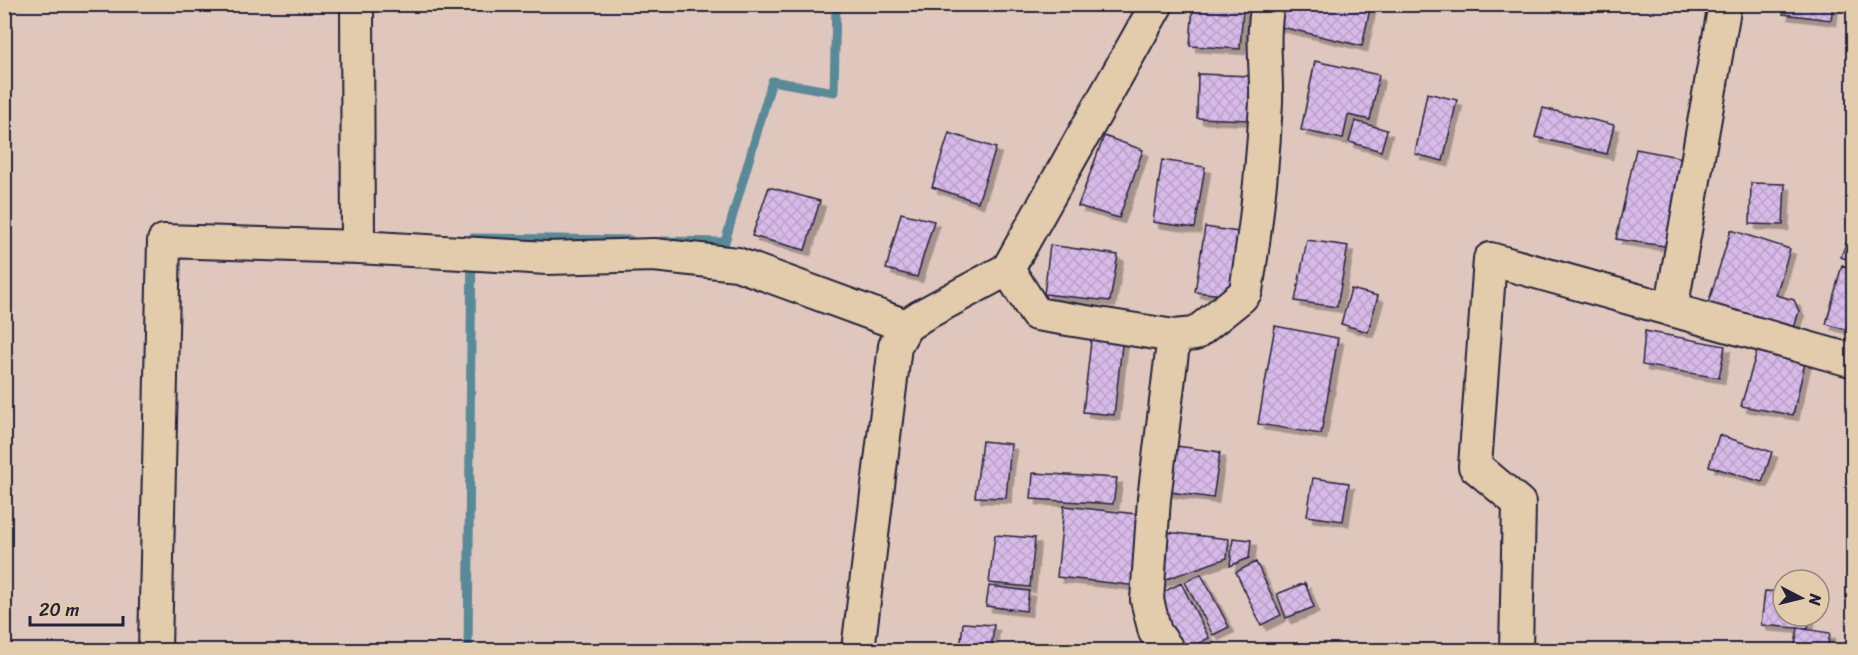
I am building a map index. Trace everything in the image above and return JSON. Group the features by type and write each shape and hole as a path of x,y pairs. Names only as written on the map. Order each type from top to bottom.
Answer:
{"street":[{"path":"357,4 358,247"},
{"path":"858,651 895,346 906,326 1008,269 1157,4"},
{"path":"1008,269 1036,314 1173,336 1195,334 1246,291 1262,171 1266,99 1264,39 1268,4"},
{"path":"1671,310 1725,4"},
{"path":"155,651 164,241 358,247 547,258 654,255 737,264 906,326"},
{"path":"1516,651 1519,503 1475,466 1490,259 1854,361"},
{"path":"1168,651 1155,632 1147,600 1154,499 1173,336"}],"building":[{"path":"1278,4 1371,4 1362,46 1273,25"},
{"path":"1784,4 1833,4 1831,20 1783,14"},
{"path":"1193,5 1243,8 1240,49 1190,46"},
{"path":"1315,61 1379,75 1370,120 1348,115 1343,139 1301,130"},
{"path":"1198,74 1251,76 1250,120 1197,118"},
{"path":"1427,93 1457,100 1443,161 1415,154"},
{"path":"1543,108 1614,125 1607,154 1535,137"},
{"path":"1355,121 1387,130 1381,151 1349,142"},
{"path":"949,133 996,148 978,202 932,187"},
{"path":"1104,136 1143,150 1119,218 1078,206"},
{"path":"1636,149 1689,159 1671,247 1616,239"},
{"path":"1162,160 1205,167 1195,228 1153,222"},
{"path":"1751,183 1785,184 1783,225 1750,224"},
{"path":"769,187 820,201 805,250 752,236"},
{"path":"901,213 934,221 917,277 886,269"},
{"path":"1854,222 1854,262 1841,257"},
{"path":"1205,227 1245,233 1235,296 1195,292"},
{"path":"1731,230 1790,249 1776,295 1794,300 1799,311 1792,335 1707,307"},
{"path":"1307,240 1348,246 1337,307 1295,301"},
{"path":"1050,245 1118,255 1110,301 1044,294"},
{"path":"1842,265 1854,269 1854,332 1826,324"},
{"path":"1351,289 1378,296 1368,332 1341,324"},
{"path":"1275,326 1338,338 1321,434 1258,424"},
{"path":"1645,331 1725,346 1719,378 1642,365"},
{"path":"1092,332 1123,336 1114,415 1083,412"},
{"path":"1757,351 1805,363 1793,415 1741,406"},
{"path":"1719,435 1772,452 1762,482 1709,466"},
{"path":"982,441 1011,444 1006,498 975,497"},
{"path":"1169,445 1220,452 1213,498 1163,491"},
{"path":"1033,473 1117,478 1113,504 1031,499"},
{"path":"1313,478 1349,483 1343,521 1307,516"},
{"path":"1064,506 1146,515 1138,586 1057,577"},
{"path":"1166,532 1229,539 1227,558 1161,581"},
{"path":"995,535 1035,538 1030,587 989,583"},
{"path":"1233,538 1251,540 1249,558 1230,566"},
{"path":"1256,562 1281,615 1261,625 1236,572"},
{"path":"1201,574 1229,627 1213,635 1185,582"},
{"path":"1181,583 1209,638 1185,650 1176,650 1150,599"},
{"path":"1305,583 1314,607 1286,618 1277,594"},
{"path":"989,586 1029,591 1026,611 986,606"},
{"path":"1765,591 1771,591 1771,626 1761,625"},
{"path":"963,623 994,625 991,650 960,650"},
{"path":"1798,628 1830,633 1827,650 1794,650"}],"waterway":[{"path":"662,241 725,242 772,81 834,92 836,4"},
{"path":"468,650 472,238 630,240"}]}
